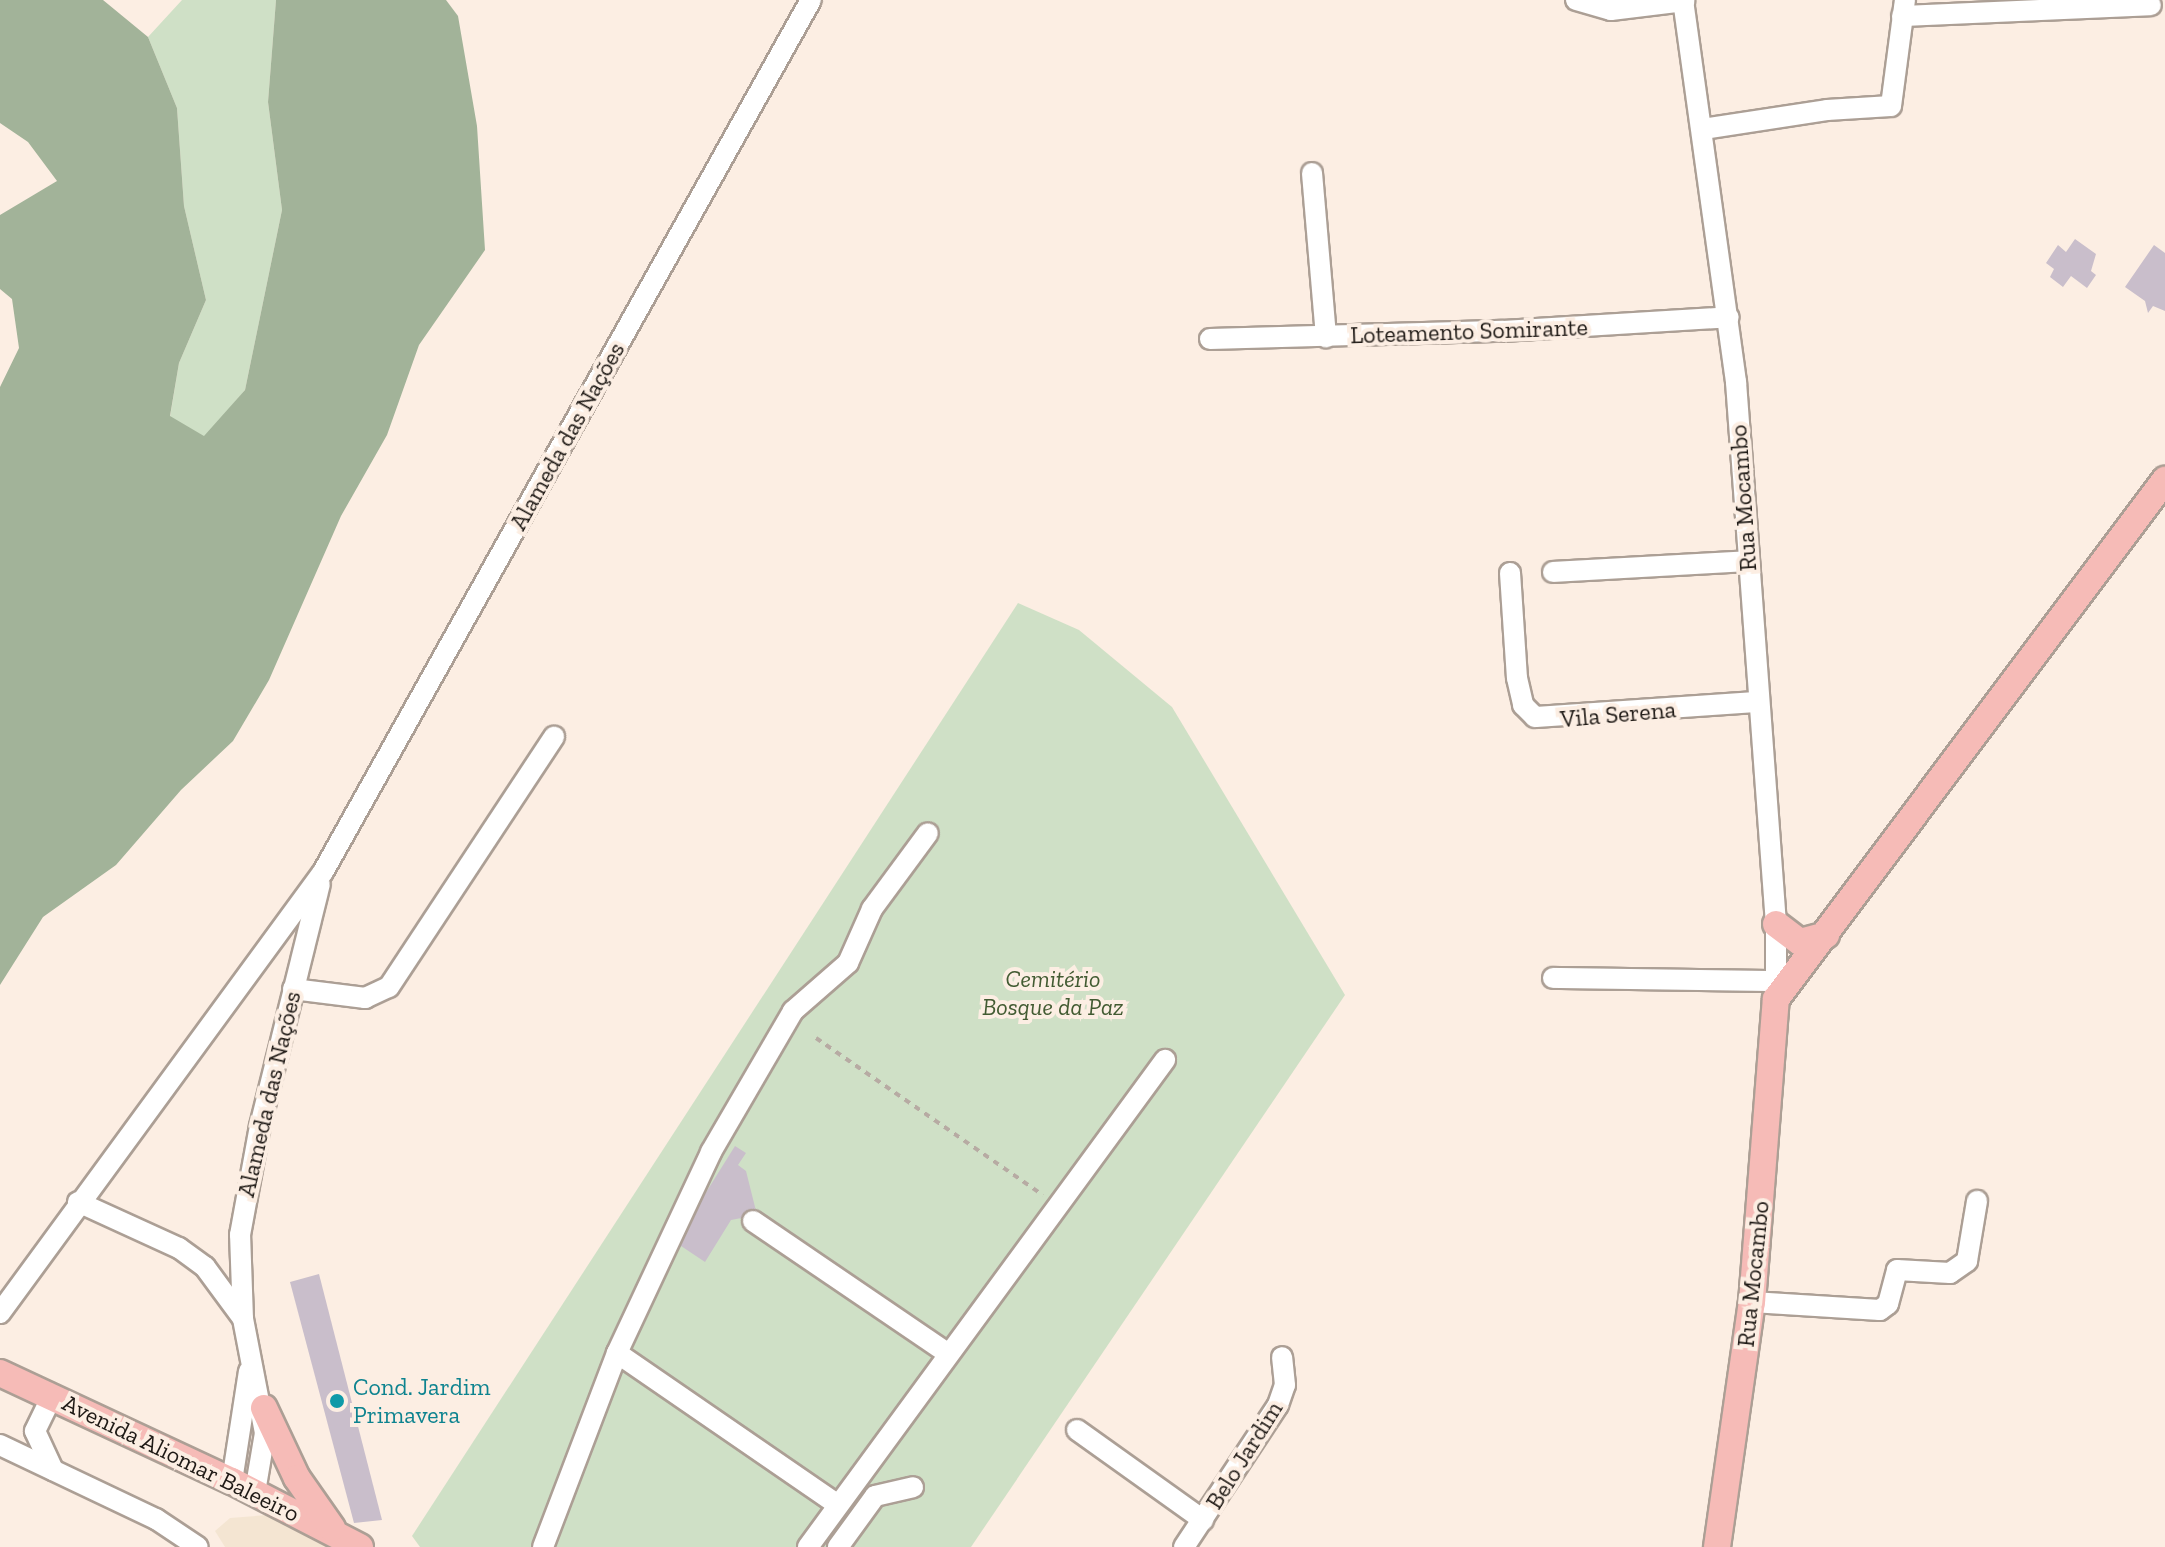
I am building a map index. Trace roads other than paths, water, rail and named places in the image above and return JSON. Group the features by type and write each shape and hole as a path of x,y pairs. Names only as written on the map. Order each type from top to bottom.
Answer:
{"main road":[{"path":"1776,990 1826,935 2162,489"},
{"path":"1776,924 1800,942 1826,935"},
{"name":"Rua Mocambo","path":"1717,1547 1752,1302 1776,990"},
{"name":"Avenida Aliomar Baleeiro","path":"0,1373 244,1486 360,1547"},
{"path":"264,1408 297,1478 336,1534"}],"street":[{"name":"Alameda das Nações","path":"0,1313 78,1202 323,872 811,0"},
{"path":"1576,0 1611,10 1684,0"},
{"name":"Rua Mocambo","path":"1684,0 1729,317 1756,702 1776,924 1776,990"},
{"path":"1703,129 1827,110 1891,106 1903,8 2151,5"},
{"path":"1312,173 1326,337"},
{"name":"Loteamento Somirante","path":"1210,339 1326,337 1729,317"},
{"path":"1553,572 1747,561"},
{"name":"Vila Serena","path":"1510,573 1517,678 1523,705 1535,717 1756,702"},
{"path":"293,989 365,998 389,987 554,737"},
{"path":"543,1547 617,1353 711,1152 793,1011 848,963 872,909 928,833"},
{"name":"Alameda das Nações","path":"244,1486 264,1457 264,1408 250,1363 239,1274 245,1189 323,872"},
{"path":"1553,978 1776,990"},
{"path":"808,1547 947,1353 1165,1060"},
{"path":"1752,1302 1880,1310 1888,1304 1897,1270 1950,1273 1967,1261 1977,1201"},
{"name":"Alameda das Nações","path":"78,1202 179,1248 224,1287 243,1319"},
{"path":"753,1221 947,1353"},
{"path":"617,1353 837,1504"},
{"name":"Belo Jardim","path":"1184,1547 1278,1405 1285,1385 1282,1357"},
{"name":"Alameda das Nações","path":"244,1486 250,1363"},
{"path":"35,1431 52,1396"},
{"path":"1077,1430 1203,1520"},
{"path":"0,1437 35,1431"},
{"path":"35,1431 53,1470"},
{"path":"0,1445 156,1519 198,1547"},
{"path":"838,1547 875,1496 913,1487"}],"place":[{"name":"Cond. Jardim Primavera","path":"337,1401"}],"park label":[{"name":"Cemitério Bosque da Paz","path":"1053,993"}]}
